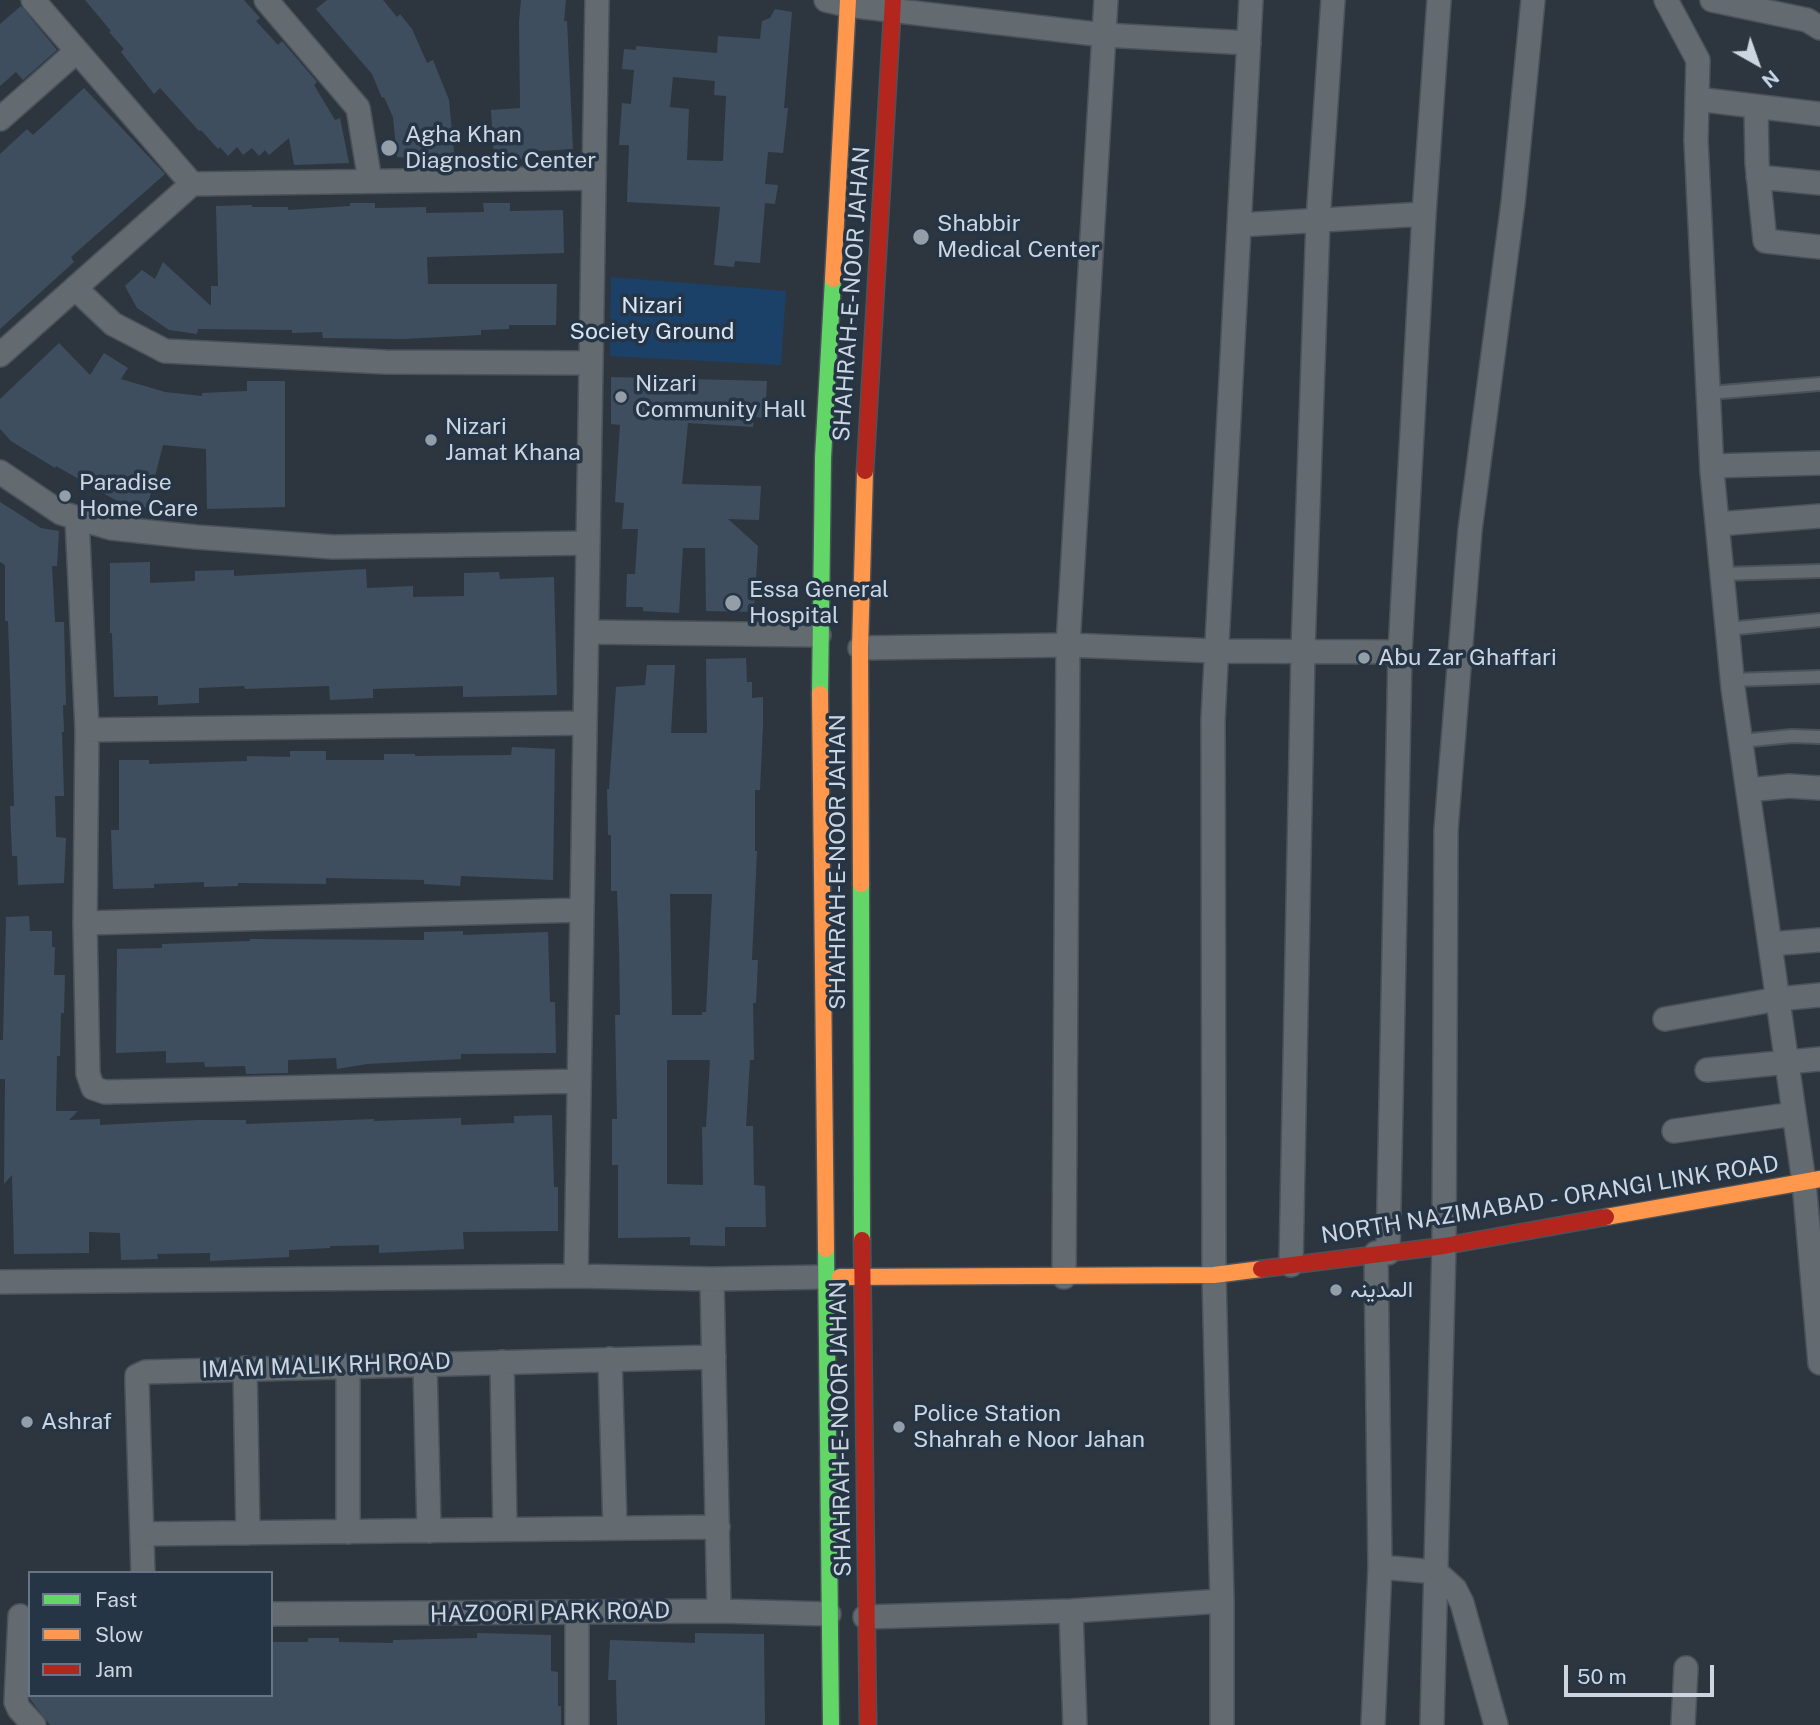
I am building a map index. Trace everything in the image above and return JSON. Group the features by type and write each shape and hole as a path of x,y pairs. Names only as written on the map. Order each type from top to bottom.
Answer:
{"main road":[{"name":"SHAHRAH-E-NOOR JAHAN","path":"831,1725 819,635 840,2"},
{"name":"SHAHRAH-E-NOOR JAHAN","path":"868,1725 862,1277 860,648 854,461 893,5"},
{"path":"823,458 854,461"},
{"name":"NORTH NAZIMABAD - ORANGI LINK ROAD","path":"825,1277 1214,1275 1444,1246 1812,1180"}],"street":[{"path":"33,0 191,184"},
{"path":"267,0 358,108 370,181"},
{"path":"576,1276 597,0"},
{"path":"1064,1277 1068,646 1106,0"},
{"path":"1222,1725 1222,1601 1214,1275 1213,719 1251,0"},
{"path":"1291,1265 1303,651 1318,220 1333,0"},
{"path":"1373,1725 1380,1567 1382,1253 1400,652 1424,214 1440,0"},
{"path":"1432,1725 1444,1246 1446,830 1470,530 1513,203 1533,0"},
{"path":"1666,0 1698,60 1696,140 1712,466 1727,629 1794,1114 1812,1180 1820,1363"},
{"path":"1712,0 1807,20 1820,28"},
{"path":"840,2 893,5 1104,35 1249,43"},
{"path":"0,119 77,51"},
{"path":"1697,99 1820,114"},
{"path":"1756,107 1758,177 1765,241 1820,247"},
{"path":"1758,177 1820,183"},
{"path":"0,355 191,184 594,178"},
{"path":"1239,225 1424,214"},
{"path":"75,288 113,324 165,351 385,362 591,363"},
{"path":"1712,466 1820,463"},
{"path":"0,471 61,513 123,529 333,547 588,542"},
{"path":"1718,524 1820,516"},
{"path":"77,518 87,730 85,923 88,1074 93,1088 105,1092 579,1081"},
{"path":"587,632 819,635"},
{"path":"860,648 1068,646 1400,652"},
{"path":"87,730 586,723"},
{"path":"1748,790 1788,786 1820,788"},
{"path":"85,923 582,910"},
{"path":"1770,944 1820,940"},
{"path":"1665,1019 1778,999 1820,995"},
{"path":"1707,1070 1820,1059"},
{"path":"1674,1131 1794,1114"},
{"path":"0,1282 576,1276 712,1279 825,1277"},
{"path":"712,1279 719,1611"},
{"name":"IMAM MALIK RH ROAD","path":"143,1571 137,1376 146,1372 714,1357"},
{"path":"610,1359 615,1528"},
{"path":"502,1362 505,1530"},
{"path":"425,1364 429,1531"},
{"path":"348,1366 348,1532"},
{"path":"246,1368 248,1533"},
{"path":"143,1534 718,1527"},
{"path":"1380,1567 1436,1572 1455,1589 1462,1602 1496,1725"},
{"path":"865,1617 1071,1611 1222,1601"},
{"name":"HAZOORI PARK ROAD","path":"273,1614 719,1611 829,1614"},
{"path":"1071,1611 1075,1725"},
{"path":"577,1613 577,1725"},
{"path":"17,1616 16,1702 34,1725"},
{"path":"1683,1725 1686,1668"}],"lane":[{"path":"1709,393 1820,384"},
{"path":"1722,574 1820,571"},
{"path":"1727,629 1820,620"},
{"path":"1732,680 1820,677"},
{"path":"1741,741 1792,736 1820,737"}],"green space":[{"name":"Nizari Society Ground","path":"611,277 786,291 781,365 610,356"}],"building":[{"path":"85,0 244,0 260,18 256,21 278,45 282,41 317,82 314,85 335,120 340,118 349,163 294,165 289,138 269,155 265,150 259,156 252,148 243,155 237,147 228,156 199,131 160,88 154,94 121,52 124,49 109,32 111,31"},
{"path":"327,0 383,0 397,17 400,14 412,29 427,63 433,60 449,100 455,161 397,157 393,117 372,74 316,9"},
{"path":"521,0 566,0 564,21 567,21 573,149 524,152 525,159 494,161 491,110 520,108"},
{"path":"21,6 57,50 23,80 16,72 0,86 0,24"},
{"path":"775,9 792,12 784,108 788,108 783,153 768,152 765,184 778,185 775,204 765,203 760,263 735,261 734,267 714,265 720,207 627,202 629,145 619,145 622,103 631,104 634,70 622,69 624,49 636,50 636,46 717,53 718,36 760,39 762,21 770,18","holes":["673,77 715,81 714,95 726,96 723,161 687,160 689,109 670,107"]},
{"path":"84,88 165,174 71,257 74,262 0,329 0,154 27,129 33,135"},
{"path":"350,203 375,203 375,208 426,207 426,213 484,212 483,203 510,203 510,211 563,210 564,253 427,257 428,284 557,284 556,325 509,325 509,329 481,330 481,335 403,339 323,338 322,332 292,333 292,330 198,329 197,334 169,330 137,308 125,286 142,270 155,279 163,262 211,306 211,286 218,286 216,206 288,207 288,210 350,206"},
{"path":"59,343 90,375 104,353 128,368 121,379 165,392 202,396 202,393 247,391 247,381 285,381 285,507 207,509 206,449 163,445 147,508 117,501 11,441 0,429 0,399"},
{"path":"611,377 767,381 765,418 754,417 753,427 688,423 682,484 761,486 759,520 728,519 758,546 754,612 706,611 705,548 683,548 679,613 626,607 627,574 635,574 638,529 622,529 624,503 615,502 620,425 611,424"},
{"path":"0,502 41,528 59,531 57,566 52,566 55,622 64,622 66,705 63,705 62,732 64,796 55,796 56,837 66,838 64,883 18,885 17,856 12,856 10,806 14,806 11,707 8,621 5,621 5,565 0,562"},
{"path":"150,562 150,583 195,581 195,571 234,570 234,576 366,569 367,588 413,586 413,597 464,596 464,573 499,572 500,579 554,577 557,695 463,697 463,686 373,689 373,698 330,700 329,686 245,689 244,686 199,688 199,703 158,705 158,696 114,697 110,563"},
{"path":"746,658 747,682 752,682 752,698 763,697 760,790 755,790 757,851 752,960 758,960 756,1003 753,1003 754,1060 750,1060 746,1126 753,1126 754,1185 765,1186 766,1227 725,1227 725,1246 690,1245 690,1237 618,1238 618,1165 612,1165 612,1119 617,1119 615,1015 620,1015 617,891 611,891 611,835 608,835 607,789 616,687 645,685 647,665 675,665 671,733 707,733 706,659","holes":["670,894 712,894 706,1012 702,1012 702,1015 672,1015","667,1060 710,1060 706,1127 702,1127 703,1185 667,1184"]},
{"path":"512,747 555,749 553,880 461,876 460,886 424,884 424,880 326,878 326,884 238,883 238,886 204,887 204,882 154,884 154,888 113,889 111,830 119,830 119,760 149,760 149,764 247,761 247,756 290,757 290,751 326,751 326,760 384,760 384,754 511,755"},
{"path":"29,916 30,931 52,931 52,947 55,947 54,975 65,975 60,1056 57,1056 56,1111 78,1111 69,1120 100,1119 100,1125 198,1120 246,1120 246,1124 461,1118 461,1125 514,1123 514,1116 552,1115 554,1187 558,1187 558,1231 463,1232 464,1249 379,1253 379,1245 330,1246 289,1250 289,1257 210,1261 210,1253 157,1254 158,1259 121,1260 120,1233 89,1232 89,1253 14,1254 12,1175 4,1184 5,1079 0,1079 0,1040 3,1040 6,917"},
{"path":"463,931 463,935 548,932 550,1002 555,1002 556,1053 461,1054 461,1059 367,1064 337,1069 336,1058 288,1060 288,1073 246,1074 245,1066 205,1067 204,1062 166,1063 166,1051 116,1053 117,949 162,948 162,944 250,939 424,940 424,932"},
{"path":"477,1633 551,1635 551,1671 558,1672 561,1725 50,1725 30,1699 273,1697 273,1642 308,1642 308,1638 339,1638 339,1642 393,1643 393,1640 477,1638"},
{"path":"695,1633 764,1634 765,1725 617,1725 616,1680 608,1680 610,1640 695,1643"}],"traffic: fast":[{"path":"820,694 823,458 833,279"},
{"path":"861,884 862,1240"},
{"path":"826,1249 831,1725"}],"traffic: slow":[{"path":"833,279 848,0"},
{"path":"861,884 860,648 865,471"},
{"path":"820,694 826,1249"},
{"path":"1606,1217 1820,1179"},
{"path":"840,1277 1214,1275 1261,1269"}],"traffic: jam":[{"path":"865,471 893,0"},
{"path":"1261,1269 1444,1246 1606,1217"},
{"path":"862,1240 868,1725"}],"place":[{"name":"Agha Khan Diagnostic Center","path":"389,148"},
{"name":"Shabbir Medical Center","path":"921,237"},
{"name":"Nizari Community Hall","path":"621,397"},
{"name":"Nizari Jamat Khana","path":"431,440"},
{"name":"Paradise Home Care","path":"65,496"},
{"name":"Essa General Hospital","path":"733,603"},
{"name":"Abu Zar Ghaffari","path":"1364,658"},
{"name":"المدینہ","path":"1336,1290"},
{"name":"Ashraf","path":"27,1422"},
{"name":"Police Station Shahrah e Noor Jahan","path":"899,1427"}]}
